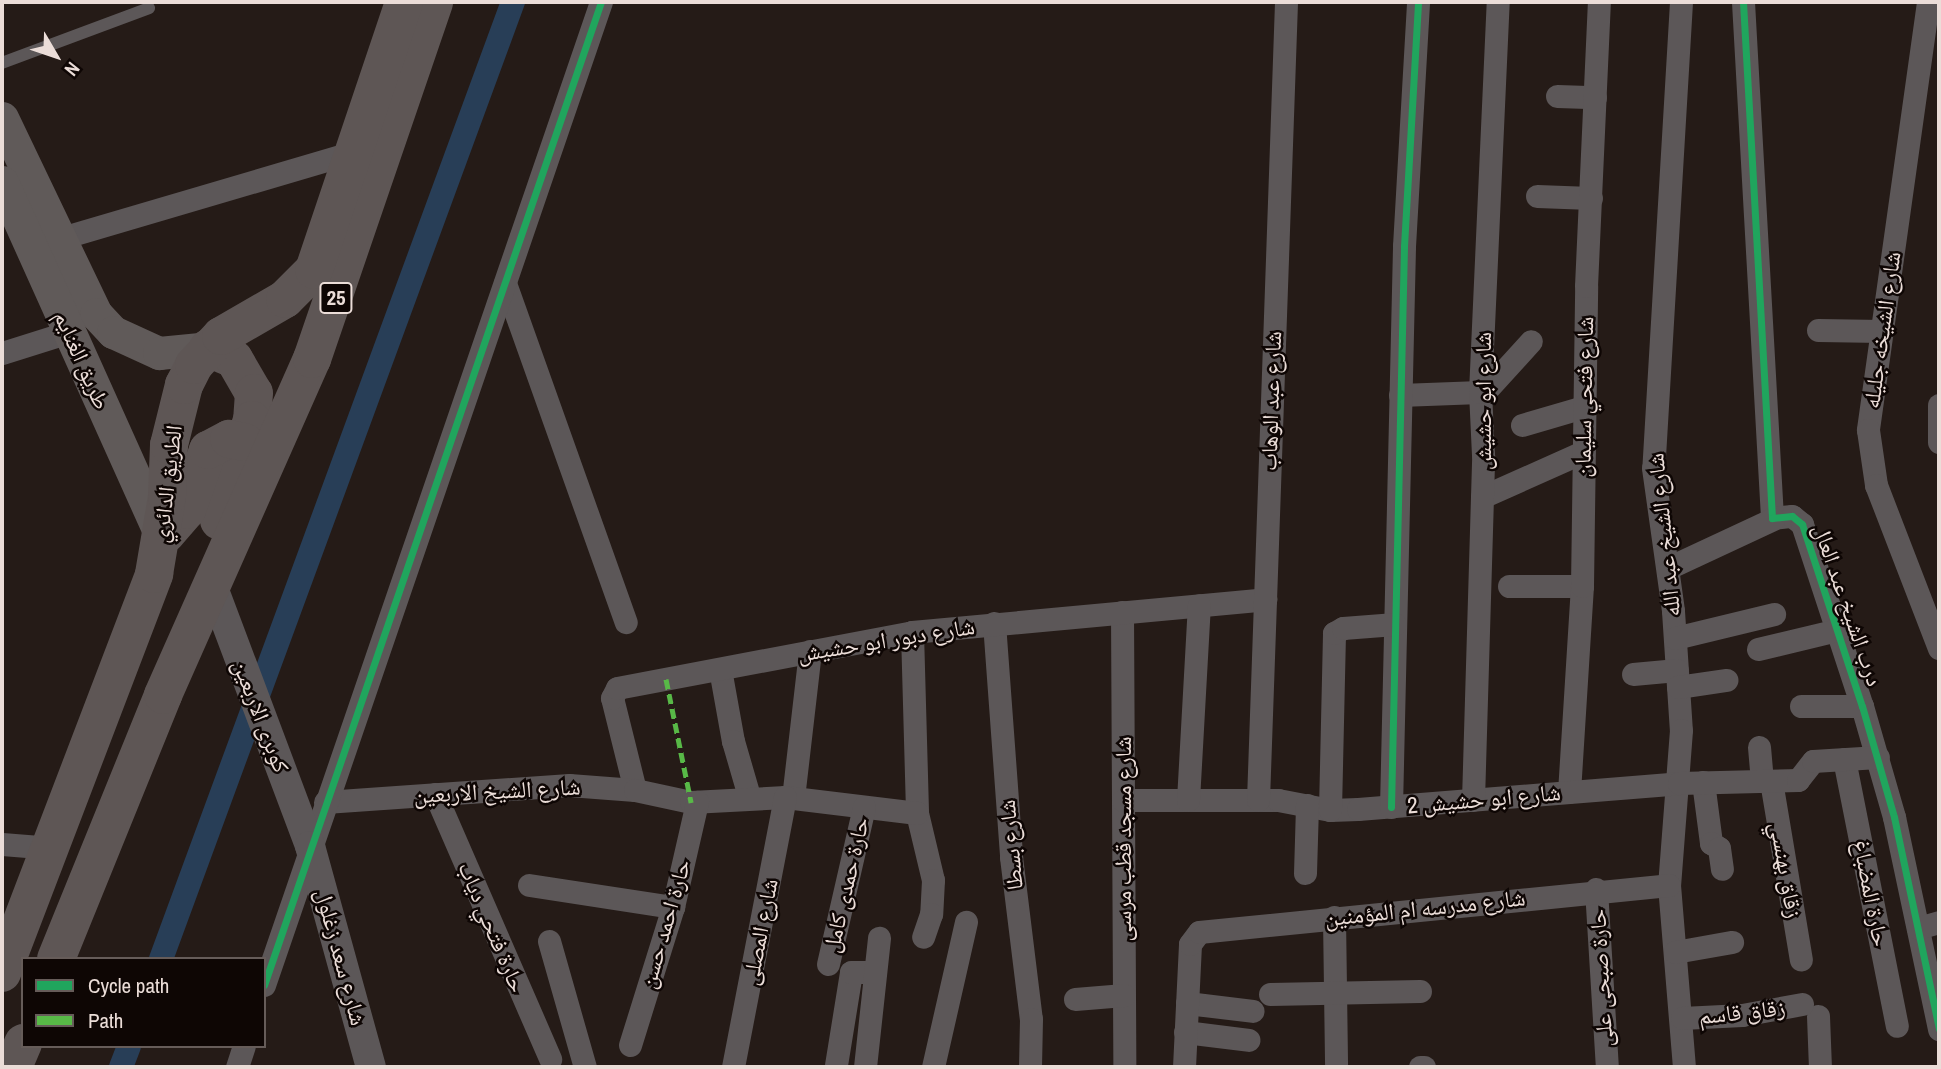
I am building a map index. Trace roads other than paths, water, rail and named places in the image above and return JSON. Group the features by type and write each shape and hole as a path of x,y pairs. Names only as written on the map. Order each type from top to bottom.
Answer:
{"highway":[{"name":"الطريق الدائري","path":"2,973 52,848 154,574 162,538 169,445 177,406 194,365 208,348 306,281 320,258 404,2"},
{"name":"25","path":"57,957 212,585 283,433 341,285 434,2"},
{"path":"208,348 234,359 250,380 255,407 212,547 212,585"},
{"path":"162,538 187,510 208,450 229,439 245,442"},
{"path":"13,1067 21,1048"}],"main road":[{"name":"طريق الغنايم","path":"2,118 96,314 113,332 159,353 208,348"},
{"name":"طريق الغنايم","path":"2,182 162,538"}],"street":[{"path":"266,979 601,2"},
{"name":"شارع عبد الوهاب","path":"1258,800 1286,2"},
{"path":"1391,807 1401,395 1418,2"},
{"name":"شارع ابو حشيش","path":"1473,800 1482,497 1480,394 1498,2"},
{"name":"شارع فتحي سليمان","path":"1569,792 1582,586 1583,407 1600,2"},
{"name":"شارع الشيخ عبد الله","path":"1681,2 1653,468 1675,638 1679,783 1669,885 1684,1067"},
{"path":"1668,568 1773,519 1743,2"},
{"name":"شارع الشيخه جليله","path":"1928,2 1868,430 1871,467 1939,648"},
{"path":"1557,96 1595,97"},
{"path":"58,239 354,152"},
{"path":"1536,196 1591,198"},
{"path":"505,283 626,622"},
{"path":"1818,330 1882,331"},
{"path":"2,353 69,331"},
{"path":"1401,395 1480,394 1531,341"},
{"path":"1939,405 1939,442"},
{"path":"1522,425 1583,407"},
{"path":"1482,497 1583,452"},
{"name":"درب الشيخ عبد العال","path":"1773,519 1792,516 1800,521 1862,705 1929,925 1939,1027"},
{"name":"كوبرى الاربعين","path":"212,585 310,846"},
{"path":"1509,586 1582,586"},
{"name":"شارع دبور ابو حشيش","path":"635,790 612,692 912,632 1265,599"},
{"path":"1188,800 1199,605"},
{"name":"شارع مسجد قطب مرسى","path":"1122,612 1124,1067"},
{"path":"1675,638 1774,614"},
{"name":"شارع بسطا","path":"994,623 1011,857 1031,1019 1030,1067"},
{"path":"1330,810 1335,633 1343,628 1395,624"},
{"path":"1758,649 1837,630"},
{"path":"912,632 917,813 933,880 931,914 923,937"},
{"name":"شارع المصلى","path":"733,1067 789,797 810,652"},
{"path":"720,669 733,741 749,796"},
{"path":"1633,674 1677,679 1726,680"},
{"path":"1801,706 1862,705"},
{"name":"زقاق بهنسي","path":"1759,747 1801,960"},
{"path":"1844,759 1878,757"},
{"name":"شارع ابو حشيش 2","path":"1123,800 1258,800 1330,810 1391,807 1679,783 1800,779 1811,762 1844,759"},
{"name":"حارة المضباغ","path":"1844,759 1897,1026"},
{"path":"1703,782 1712,843 1719,848 1725,860"},
{"name":"شارع الشيخ الاربعين","path":"325,802 522,786 635,790 697,802 749,796 789,797 917,813"},
{"name":"حارة فتحي دياب","path":"435,794 550,1059"},
{"name":"حارة احمد حسن","path":"630,1045 673,907 697,802"},
{"path":"1305,873 1307,805"},
{"name":"حارة حمدى كامل","path":"828,964 864,807"},
{"path":"2,844 52,848"},
{"name":"شارع سعد زغلول","path":"310,846 368,1066"},
{"path":"529,885 673,907"},
{"name":"شارع مدرسه ام المؤمنين","path":"1187,1003 1190,944 1199,932 1596,889 1669,885"},
{"name":"حارة صبحى على","path":"1596,889 1606,1067"},
{"path":"1334,917 1336,1067"},
{"path":"933,1067 966,922"},
{"path":"865,1067 879,938"},
{"path":"549,941 584,1067"},
{"path":"1675,952 1732,942"},
{"path":"836,1065 851,972 875,972"},
{"path":"1270,994 1420,991"},
{"path":"1075,999 1124,995"},
{"path":"1184,1067 1187,1003 1254,1011"},
{"name":"زقاق قاسم","path":"1682,1018 1810,1010 1820,1067"},
{"path":"1185,1032 1250,1040"},
{"path":"237,1067 243,1048"}],"lane":[{"path":"2,63 149,8"}],"waterway":[{"path":"162,957 513,2"},
{"path":"121,1067 128,1048"}]}
